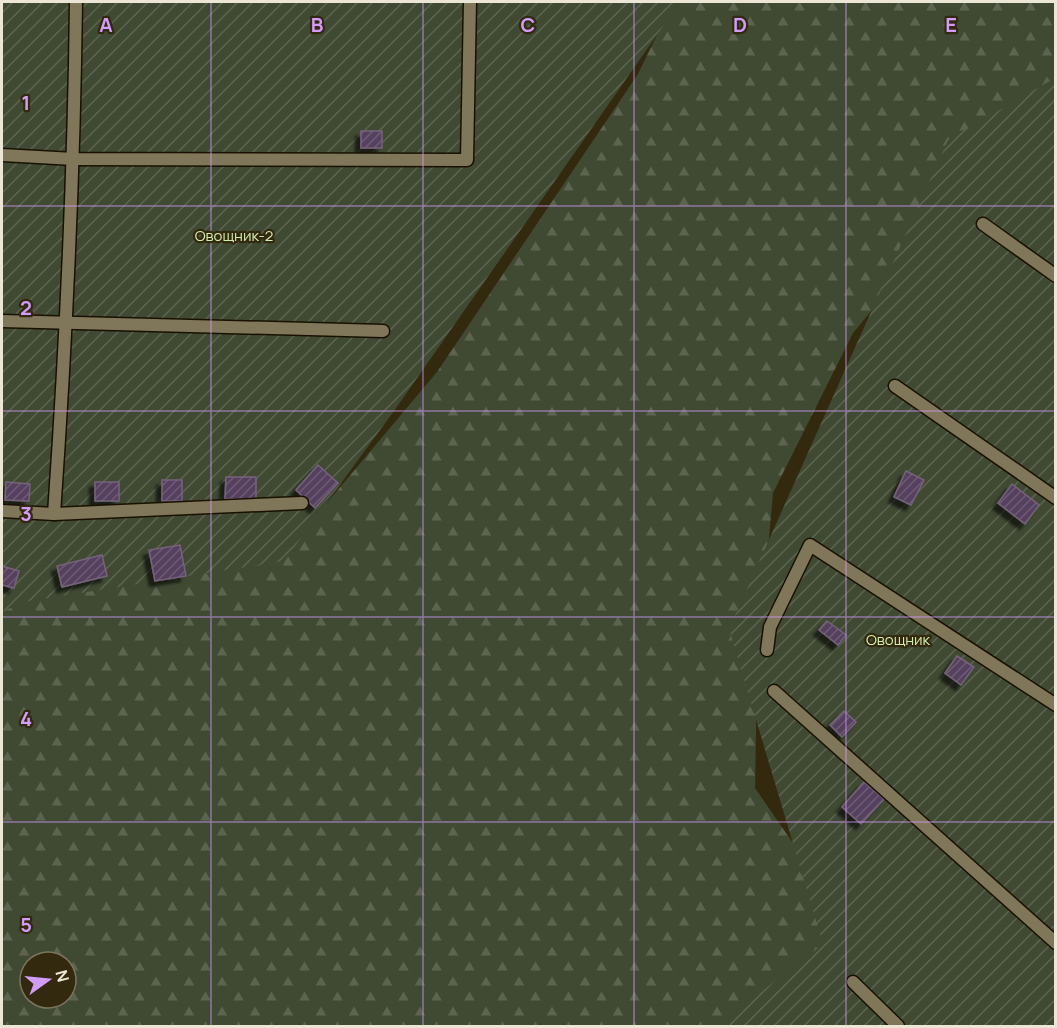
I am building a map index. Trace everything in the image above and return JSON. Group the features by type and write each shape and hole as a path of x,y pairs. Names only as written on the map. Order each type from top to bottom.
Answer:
{"lane":[{"path":"54,514 68,325 74,159 76,2"},
{"path":"2,155 74,159 467,160 470,2"},
{"path":"983,224 1056,276"},
{"path":"2,321 68,325 383,332"},
{"path":"895,386 1056,498"},
{"path":"2,511 54,514 302,503"},
{"path":"766,650 770,627 810,545 1056,705"},
{"path":"774,691 1056,943"},
{"path":"853,982 898,1026"}],"green space":[{"name":"Овощник-2","path":"2,2 680,2 394,411 284,561 23,602 2,612"},
{"path":"673,2 1055,2 1055,157 953,212 853,333 773,493 757,673 755,788 853,930 803,1026 2,1026 2,592 278,561 437,372 638,74"},
{"name":"Овощник","path":"1055,78 1055,1026 717,1026 823,944 729,629 948,140"}],"building":[{"path":"361,131 382,131 382,148 361,148"},
{"path":"318,465 338,483 315,508 296,490"},
{"path":"906,471 924,480 911,505 894,497"},
{"path":"226,477 256,477 256,499 225,499"},
{"path":"162,480 182,480 182,501 162,501"},
{"path":"6,482 30,484 29,501 5,500"},
{"path":"95,482 119,482 119,501 95,501"},
{"path":"1012,484 1039,505 1025,524 998,503"},
{"path":"180,545 186,576 155,581 149,550"},
{"path":"102,555 107,576 62,587 57,566"},
{"path":"2,566 19,571 14,588 2,585"},
{"path":"827,621 846,635 838,645 819,630"},
{"path":"957,656 974,667 961,685 945,673"},
{"path":"844,711 856,722 842,737 830,725"},
{"path":"864,782 884,799 861,824 842,807"}]}
